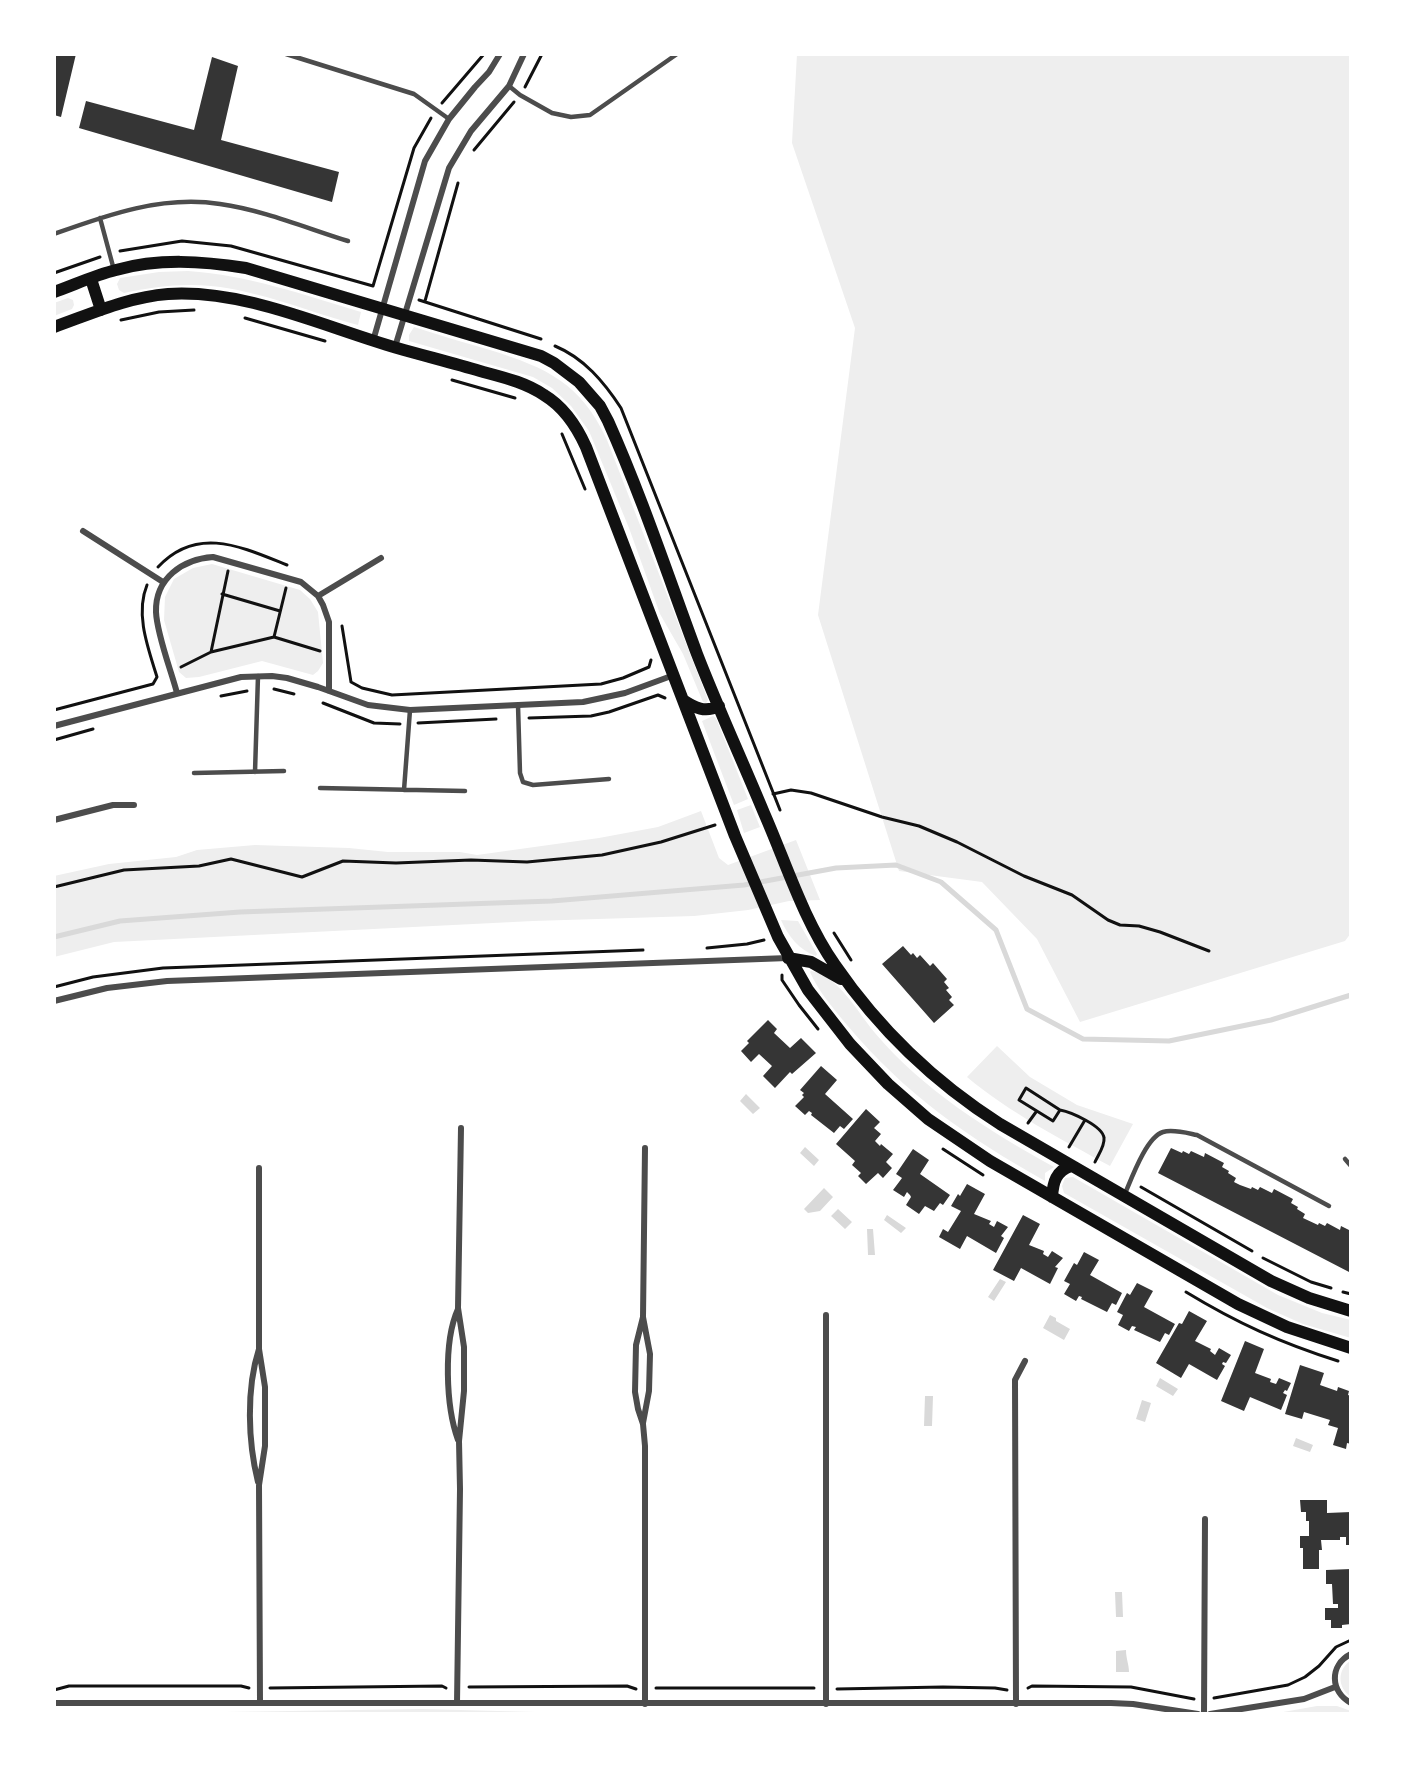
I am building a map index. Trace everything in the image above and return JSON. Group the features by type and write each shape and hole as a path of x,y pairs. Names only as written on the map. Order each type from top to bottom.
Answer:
{"main road":[{"path":"54,292 114,270 175,261 208,262 246,268 541,356 567,372 590,393 600,406 617,441 719,706 807,912 834,964 889,1033 932,1074 976,1109 1255,1272 1309,1298 1351,1311"},
{"path":"91,279 100,310"},
{"path":"54,327 142,298 167,294 225,297 256,304 373,341 522,383 545,395 564,412 586,447 735,836 771,922 788,958 808,990 850,1044 907,1101 970,1149 1238,1304 1287,1328 1351,1348"},
{"path":"683,700 693,707 702,709 711,710 719,706"},
{"path":"788,958 811,962 850,984"},
{"path":"1052,1197 1056,1176 1071,1166"}],"street":[{"path":"373,341 425,161 449,119 461,102 489,72 500,54"},
{"path":"395,347 452,162 471,132 509,86 524,54"},
{"path":"83,531 164,582"},
{"path":"177,693 156,610 159,592 171,573 190,561 213,557 301,582 318,596 327,613 330,691"},
{"path":"318,596 381,558"},
{"path":"54,726 241,677 287,678 368,705 410,710 597,700 625,693 674,675"},
{"path":"54,820 113,805 134,805"},
{"path":"54,1001 107,988 167,981 788,958"},
{"path":"457,1703 459,1441 464,1391 464,1347 458,1308 461,1128"},
{"path":"645,1148 643,1317 650,1354 649,1391 643,1424 645,1704"},
{"path":"259,1168 259,1349 265,1387 266,1446 259,1485"},
{"path":"458,1308 449,1336 449,1390 451,1416 459,1441"},
{"path":"826,1315 826,1704"},
{"path":"643,1317 636,1345 635,1392 643,1424"},
{"path":"259,1349 252,1377 251,1440 259,1485 260,1703"},
{"path":"1016,1704 1015,1380 1025,1360"},
{"path":"1204,1714 1205,1519"},
{"path":"1351,1654 1338,1665 1334,1676 1335,1687 1344,1699 1351,1703"},
{"path":"1210,1714 1304,1698 1335,1687"},
{"path":"54,1703 1133,1704 1198,1714"}],"lane":[{"path":"286,54 414,94 449,119"},
{"path":"509,86 520,95 552,112 572,117 590,115 677,54"},
{"path":"54,234 122,211 197,202 240,207 348,241"},
{"path":"100,218 114,270"},
{"path":"255,772 258,676"},
{"path":"518,705 520,773 523,782 533,785 609,779"},
{"path":"404,790 410,710"},
{"path":"194,772 284,771"},
{"path":"320,788 465,791"},
{"path":"1124,1196 1152,1138 1164,1132 1184,1132 1197,1135 1329,1206"},
{"path":"1345,1159 1351,1166"}],"path":[{"path":"472,152 520,95 542,54"},
{"path":"425,301 458,182"},
{"path":"115,322 159,312 198,309"},
{"path":"236,315 331,343"},
{"path":"442,377 521,399"},
{"path":"557,428 588,497"},
{"path":"54,710 153,684 157,676 146,641 142,613 143,595 152,575 164,561 186,546 218,541 294,568"},
{"path":"211,652 230,561"},
{"path":"274,637 288,578"},
{"path":"222,594 280,611"},
{"path":"342,625 351,682 362,688 393,695 601,684 649,668 651,660"},
{"path":"171,671 211,652 274,637 330,654"},
{"path":"216,696 272,688 298,694"},
{"path":"315,700 374,723 409,724 591,716 658,695 665,698 669,707"},
{"path":"54,740 99,728"},
{"path":"773,794 791,790 811,793 882,817 919,826 957,842 1024,876 1072,895 1108,920 1120,925 1139,926 1160,932 1209,951"},
{"path":"712,818 719,832"},
{"path":"54,887 124,870 199,866 231,859 302,877 343,861 527,862 602,855 661,842 715,825"},
{"path":"830,927 855,965"},
{"path":"1060,1110 1053,1121 1018,1100 1026,1088 1060,1110 1070,1111 1101,1130 1105,1137 1104,1143 1095,1162 1087,1157"},
{"path":"1028,1123 1036,1112"},
{"path":"1020,1119 1036,1128"},
{"path":"1069,1147 1085,1120"},
{"path":"1061,1142 1078,1152"},
{"path":"1130,1181 1264,1258 1311,1282 1351,1294"},
{"path":"1255,1272 1264,1258"},
{"path":"1230,1319 1238,1304"},
{"path":"54,1690 69,1686 241,1686 260,1691 275,1687 442,1686 457,1692 472,1686 627,1686 645,1692 660,1686 812,1686 826,1693 841,1687 995,1688 1016,1692 1032,1686 1131,1687 1204,1701 1288,1685 1305,1677 1319,1666 1336,1647 1351,1640"}],"shaded area":[{"path":"797,54 1351,54 1351,933 1345,941 1080,1022 1037,939 982,882 899,871 818,615 855,328 792,143"},
{"path":"188,271 254,281 361,312 358,325 248,292 200,285 178,285 124,293 119,290 117,284 120,278 159,272"},
{"path":"68,298 73,300 72,309 54,316 54,303"},
{"path":"414,327 490,350 545,371 574,391 586,404 607,440 708,700 706,703 703,702 683,654 660,614 629,528 589,431 571,406 552,388 533,377 409,341 409,335"},
{"path":"212,564 300,590 310,599 318,612 323,663 318,671 313,675 262,661 199,677 186,678 179,672 164,620 165,597 174,579 193,568"},
{"path":"713,716 716,718 748,799 734,805 702,721"},
{"path":"751,805 760,827 744,833 737,810"},
{"path":"701,811 719,858 728,865 796,840 820,900 789,901 748,910 694,916 533,921 114,942 54,957 54,876 109,864 176,857 197,850 255,845 349,848 388,852 460,852 477,855 599,838 658,827"},
{"path":"781,920 798,921 817,954 816,956 795,942"},
{"path":"811,971 830,979 894,1054 936,1091 981,1124 1054,1167 1045,1173 1045,1181 963,1130 892,1073 847,1025 822,993"},
{"path":"997,1046 1030,1077 1077,1105 1133,1124 1110,1166 1018,1114 967,1077"},
{"path":"746,1094 760,1108 753,1114 740,1101"},
{"path":"805,1147 819,1160 814,1166 800,1153"},
{"path":"1073,1177 1278,1295 1322,1313 1351,1320 1351,1338 1303,1324 1267,1308 1064,1193 1062,1186 1065,1178"},
{"path":"824,1188 833,1197 820,1211 808,1213 804,1209"},
{"path":"838,1209 852,1222 845,1229 831,1216"},
{"path":"887,1215 906,1228 901,1233 884,1220"},
{"path":"867,1229 873,1229 875,1255 868,1255"},
{"path":"1000,1279 1006,1282 994,1301 988,1297"},
{"path":"1050,1315 1070,1329 1064,1340 1043,1328"},
{"path":"1160,1378 1178,1389 1173,1396 1156,1386"},
{"path":"925,1396 933,1396 932,1426 924,1426"},
{"path":"1142,1400 1151,1403 1145,1422 1136,1419"},
{"path":"1296,1438 1313,1445 1310,1452 1293,1446"},
{"path":"1115,1592 1122,1592 1123,1617 1116,1617"},
{"path":"1126,1650 1129,1672 1116,1672 1116,1651"},
{"path":"1351,1660 1351,1697 1343,1688 1340,1678 1346,1664"},
{"path":"1317,1706 1337,1706 1351,1711 1351,1714 1272,1714"},
{"path":"422,1709 612,1714 92,1714"}],"building":[{"path":"54,54 76,54 61,117 54,115"},
{"path":"212,57 238,66 221,140 339,172 332,202 79,128 86,101 194,130"},
{"path":"903,946 911,955 913,953 917,958 920,955 930,966 933,963 947,979 944,982 949,988 946,990 952,997 949,1000 954,1005 934,1023 882,964"},
{"path":"768,1020 777,1029 774,1033 790,1048 801,1038 816,1053 792,1074 790,1072 775,1088 763,1076 772,1066 759,1054 751,1062 741,1051 749,1043 747,1041"},
{"path":"821,1066 837,1080 825,1094 853,1119 844,1129 840,1126 834,1133 811,1115 812,1113 809,1111 805,1115 795,1106 804,1097 802,1095 804,1093 800,1090"},
{"path":"866,1109 880,1122 874,1128 881,1134 875,1141 893,1154 886,1162 892,1168 883,1178 878,1173 866,1184 858,1176 861,1173 852,1165 855,1161 836,1144"},
{"path":"1171,1148 1182,1153 1183,1151 1189,1154 1191,1151 1204,1157 1205,1153 1224,1163 1222,1167 1236,1178 1234,1182 1251,1189 1252,1187 1258,1190 1260,1187 1272,1193 1274,1189 1293,1199 1291,1203 1305,1214 1303,1218 1318,1225 1319,1223 1325,1226 1327,1223 1340,1230 1341,1226 1351,1231 1351,1273 1158,1173"},
{"path":"913,1149 929,1160 920,1174 950,1195 943,1205 940,1203 934,1211 925,1206 919,1214 906,1205 911,1197 907,1192 904,1197 893,1190 902,1178 896,1174"},
{"path":"967,1184 985,1194 974,1214 991,1221 989,1224 994,1227 997,1221 1008,1227 1001,1236 1004,1238 996,1253 967,1236 960,1249 939,1237 943,1229 948,1232 961,1211 951,1206"},
{"path":"1023,1215 1040,1224 1029,1245 1044,1251 1043,1254 1048,1257 1052,1251 1063,1258 1055,1267 1058,1268 1050,1284 1021,1268 1014,1281 993,1270"},
{"path":"1084,1252 1099,1260 1090,1275 1122,1293 1116,1305 1112,1303 1107,1312 1081,1299 1082,1297 1079,1296 1076,1301 1064,1294 1070,1284 1064,1281 1074,1263 1077,1265"},
{"path":"1137,1283 1153,1291 1144,1307 1175,1324 1169,1335 1165,1333 1160,1342 1134,1330 1136,1327 1132,1326 1129,1331 1118,1325 1123,1315 1117,1312 1127,1293 1130,1295"},
{"path":"1189,1311 1207,1321 1195,1341 1211,1349 1210,1351 1215,1355 1219,1348 1231,1355 1226,1363 1223,1362 1225,1366 1217,1380 1189,1364 1181,1378 1156,1363 1179,1323 1182,1324"},
{"path":"1245,1341 1264,1349 1255,1373 1271,1379 1270,1382 1276,1384 1279,1378 1291,1383 1287,1391 1283,1393 1287,1395 1281,1410 1250,1397 1244,1411 1221,1401"},
{"path":"1300,1365 1324,1373 1320,1385 1337,1391 1338,1387 1349,1391 1348,1395 1351,1396 1351,1444 1347,1443 1346,1449 1333,1445 1338,1428 1328,1425 1330,1420 1304,1412 1302,1419 1285,1414"},
{"path":"1300,1500 1327,1500 1327,1513 1351,1512 1351,1545 1346,1545 1346,1537 1340,1537 1340,1540 1321,1540 1319,1569 1303,1569 1303,1548 1300,1548 1300,1536 1309,1536 1309,1521 1306,1521 1306,1512 1301,1512"},
{"path":"1351,1569 1351,1624 1342,1625 1342,1628 1331,1628 1331,1620 1325,1620 1325,1608 1338,1608 1338,1604 1333,1604 1332,1584 1326,1584 1326,1570"}],"waterway":[{"path":"54,937 120,921 240,912 552,901 744,885 836,868 896,865 941,882 996,930 1027,1009 1083,1039 1169,1041 1271,1020 1351,995"}]}
